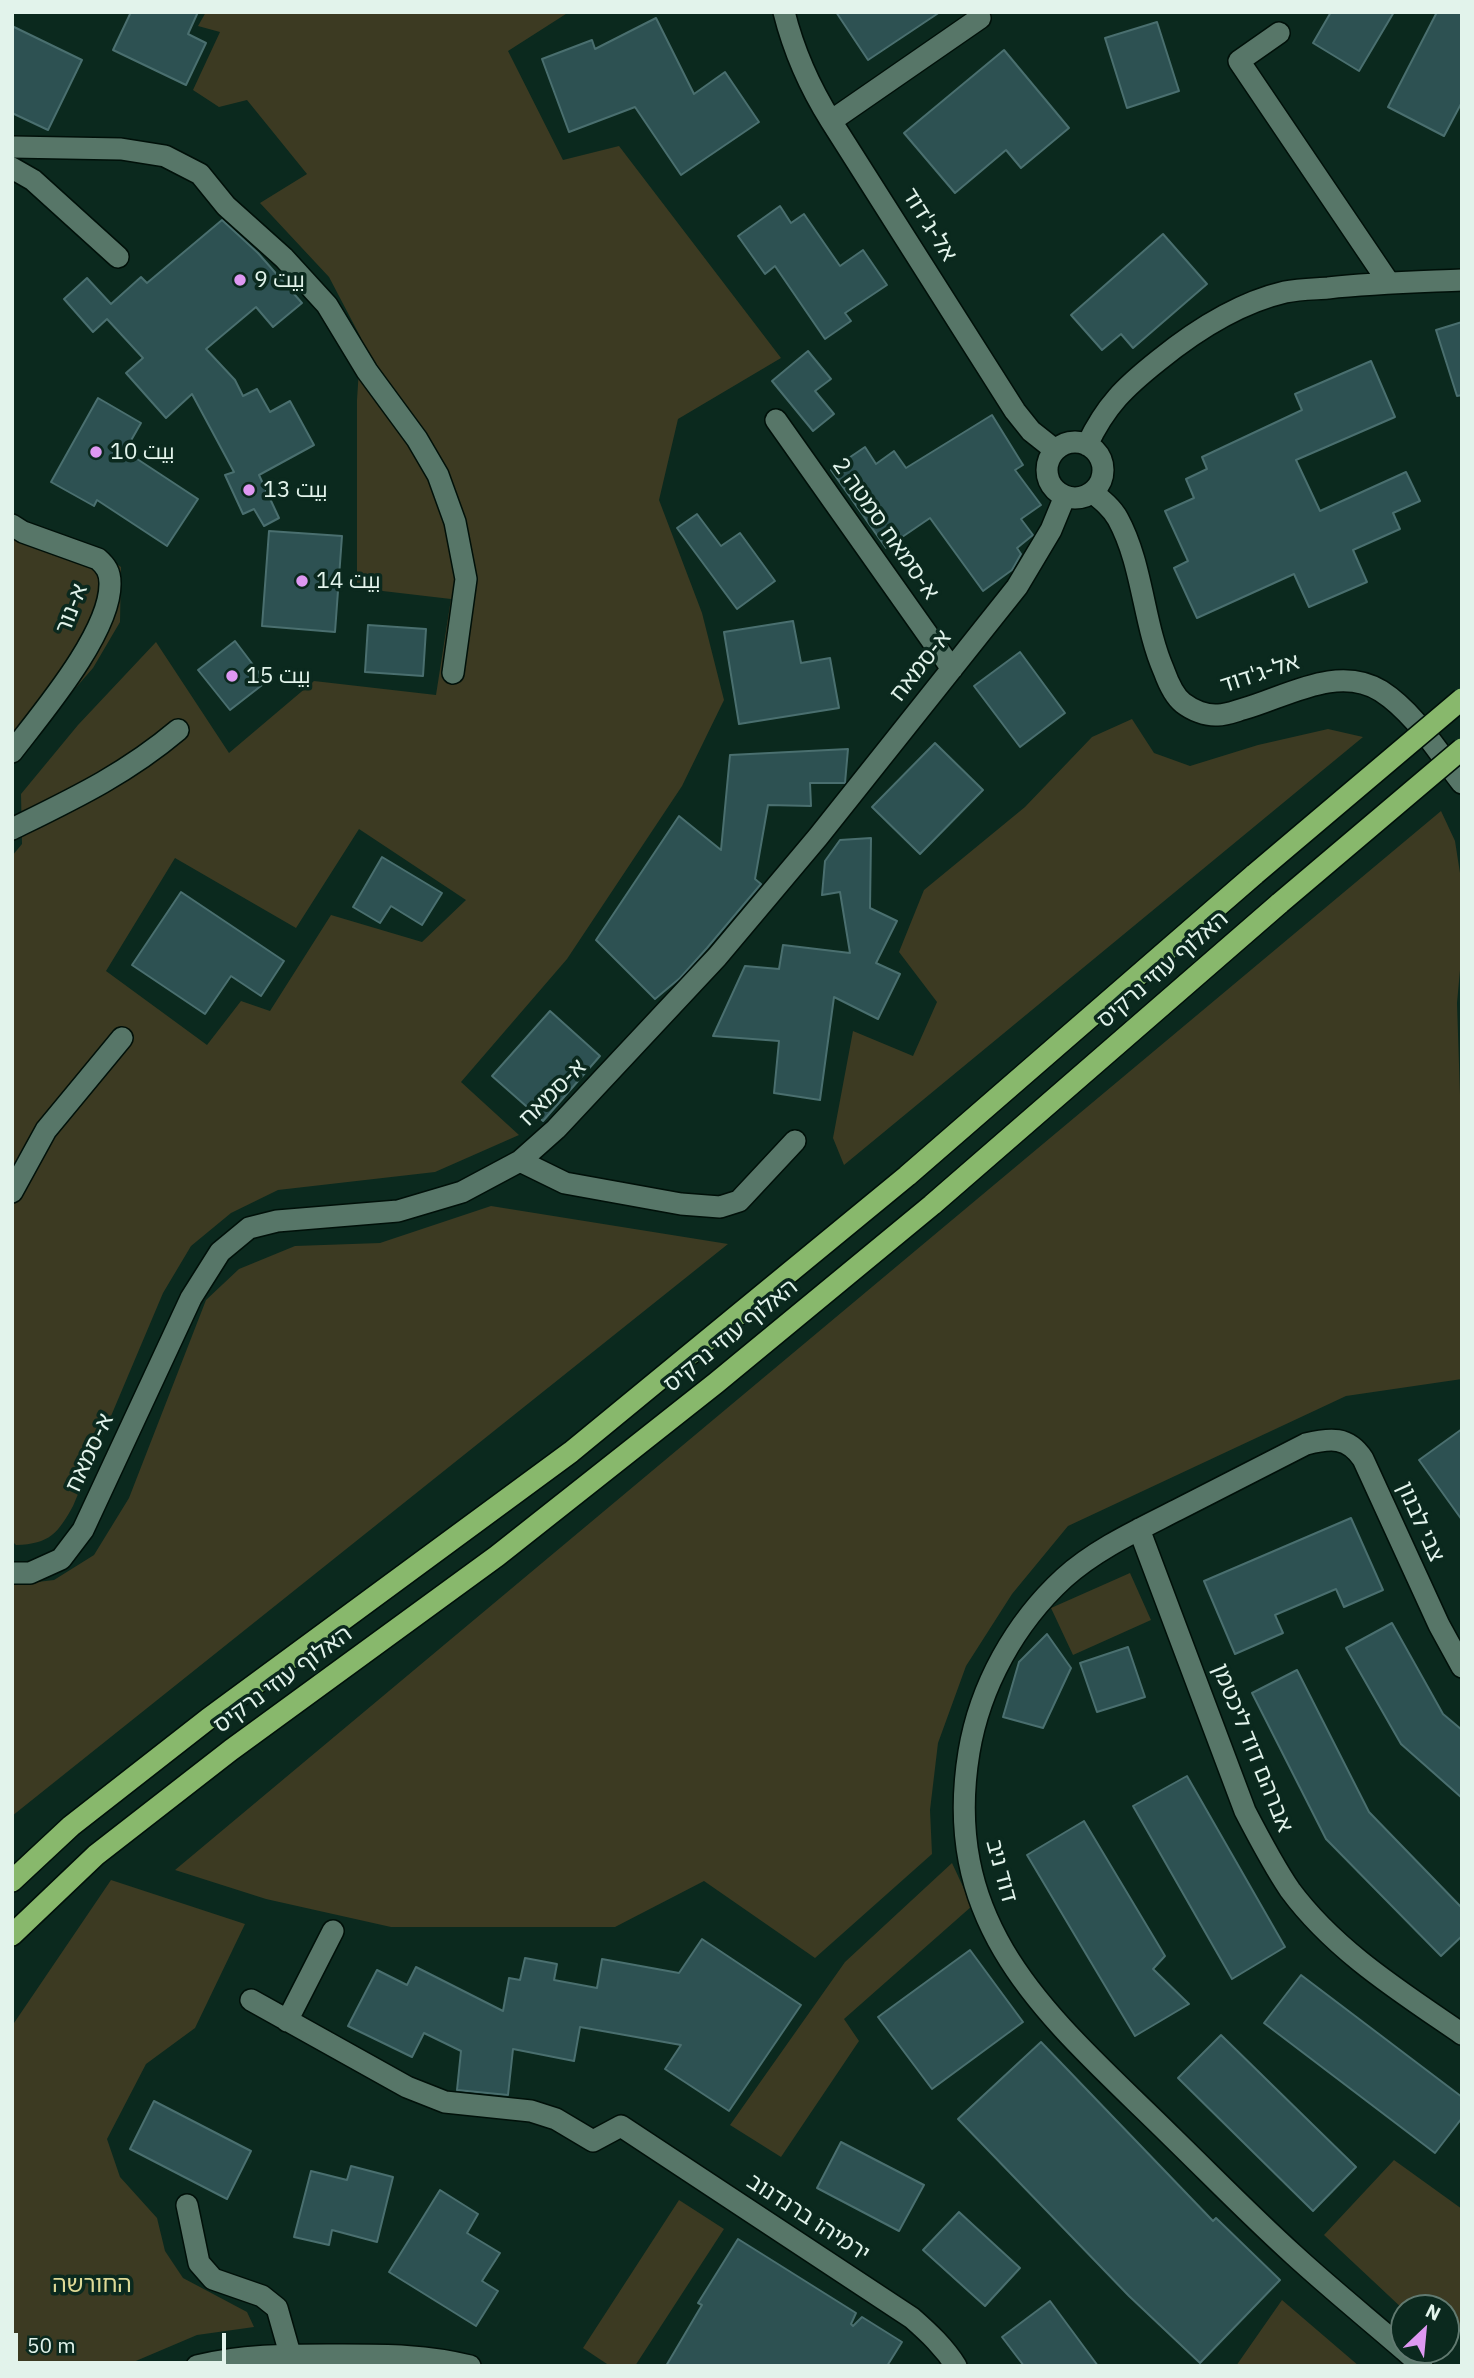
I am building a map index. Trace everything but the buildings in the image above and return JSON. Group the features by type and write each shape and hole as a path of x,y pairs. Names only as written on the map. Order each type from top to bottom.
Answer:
{"highway":[{"name":"האלוף עוזי נרקיס","path":"12,1881 71,1826 208,1719 571,1452 907,1176 1255,874 1462,699"},
{"name":"האלוף עוזי נרקיס","path":"12,1935 107,1846 231,1750 508,1547 737,1365 932,1205 1462,749"}],"street":[{"name":"אל-ג'דוד","path":"783,12 803,72 831,121 1015,411 1031,431 1055,450"},
{"path":"831,121 980,18"},
{"path":"1279,33 1239,61 1389,283"},
{"path":"12,147 121,149 165,156 200,174 226,206 284,258 327,305 367,372 417,439 438,475 455,522 466,579 453,673"},
{"path":"12,168 33,180 118,257"},
{"path":"1087,445 1100,418 1118,395 1187,337 1248,305 1285,292 1462,280"},
{"name":"א-סמאח סמטה 2","path":"776,420 952,668"},
{"path":"1070,443 1087,445 1099,457 1102,466 1099,485 1084,497 1065,496 1056,491 1047,474 1050,457 1055,450 1070,443"},
{"name":"אל-ג'דוד","path":"1092,492 1105,502 1121,526 1158,657 1169,684 1181,701 1199,712 1218,715 1254,706 1317,683 1348,681 1379,690 1406,710 1462,783"},
{"name":"א-סמאח","path":"12,1573 30,1573 61,1559 83,1530 191,1298 220,1252 248,1228 312,1216 398,1211 462,1192 520,1161 556,1129 717,957 818,837 1017,587 1051,530 1065,496"},
{"name":"א-נור","path":"12,525 23,532 99,559 107,568 110,583 104,613 87,647 50,703 12,752"},
{"path":"12,829 96,788 147,756 178,730"},
{"path":"12,1192 46,1130 122,1038"},
{"path":"520,1161 565,1183 681,1204 720,1207 739,1201 795,1141"},
{"name":"דוד ניב","path":"1344,1441 1323,1440 1306,1444 1139,1529 1099,1552 1065,1578 1030,1614 1006,1649 986,1690 972,1733 965,1777 963,1821 968,1865 980,1903 1006,1955 1025,1985 1055,2021 1253,2216 1390,2338"},
{"name":"צבי לבנון","path":"1344,1441 1356,1449 1363,1459 1439,1625 1462,1667"},
{"name":"אברהם דוד ליכטמן","path":"1139,1529 1245,1811 1290,1890 1312,1918 1342,1946 1386,1982 1462,2034"},
{"path":"251,2000 287,2021 332,1931"},
{"name":"ירמיהו ברנדנוב","path":"287,2021 407,2087 445,2102 531,2111 556,2119 593,2141 621,2126 912,2318 948,2352 956,2366"},
{"path":"187,2205 199,2263 213,2279 262,2296 277,2308 290,2354"},
{"path":"197,2366 258,2356 290,2354 404,2355 470,2366"}],"green space":[{"path":"206,12 569,12 508,51 563,160 619,146 781,358 678,419 659,500 702,613 724,700 682,786 567,959 461,1082 519,1135 435,1172 278,1190 231,1213 191,1246 163,1293 73,1506 63,1523 45,1539 16,1545 12,1541 12,856 22,844 21,794 78,725 156,642 229,753 314,681 436,695 451,599 357,588 357,400 361,338 329,277 260,203 307,174 247,100 219,107 193,90 220,32 198,26","holes":["359,829 466,900 422,942 331,915 270,1011 241,1001 207,1045 106,971 175,858 296,928"]},
{"path":"12,533 99,552 121,567 120,622 93,668 16,756 12,766"},
{"path":"1132,719 1154,753 1190,766 1258,745 1328,729 1363,737 844,1165 833,1138 853,1031 913,1056 937,1002 899,952 924,890 1025,807 1092,737"},
{"path":"1441,811 1455,841 1462,886 1462,948 1457,1003 1462,1104 1462,1379 1346,1396 1068,1526 1012,1594 966,1666 938,1743 930,1810 932,1854 815,1958 704,1881 615,1927 391,1927 266,1899 175,1870"},
{"path":"491,1206 728,1244 12,1816 12,1585 54,1580 94,1555 129,1498 206,1300 239,1269 295,1246 380,1243"},
{"path":"1130,1573 1151,1620 1073,1655 1051,1608"},
{"path":"952,1863 972,1906 844,2019 859,2041 781,2157 730,2125 845,1962"},
{"name":"החורשה","path":"111,1880 245,1924 195,2028 146,2064 107,2139 120,2177 157,2218 165,2251 183,2278 247,2312 254,2327 197,2335 124,2366 12,2366 12,2026"},
{"path":"1394,2160 1462,2209 1462,2325 1460,2327 1460,2294 1390,2294 1390,2297 1324,2235"},
{"path":"679,2200 724,2229 635,2366 610,2366 583,2348"},
{"path":"1282,2300 1359,2366 1236,2366"}],"place":[{"name":"بيت 9","path":"240,280"},
{"name":"بيت 10","path":"96,452"},
{"name":"بيت 13","path":"249,490"},
{"name":"بيت 14","path":"302,581"},
{"name":"بيت 15","path":"232,676"}]}
